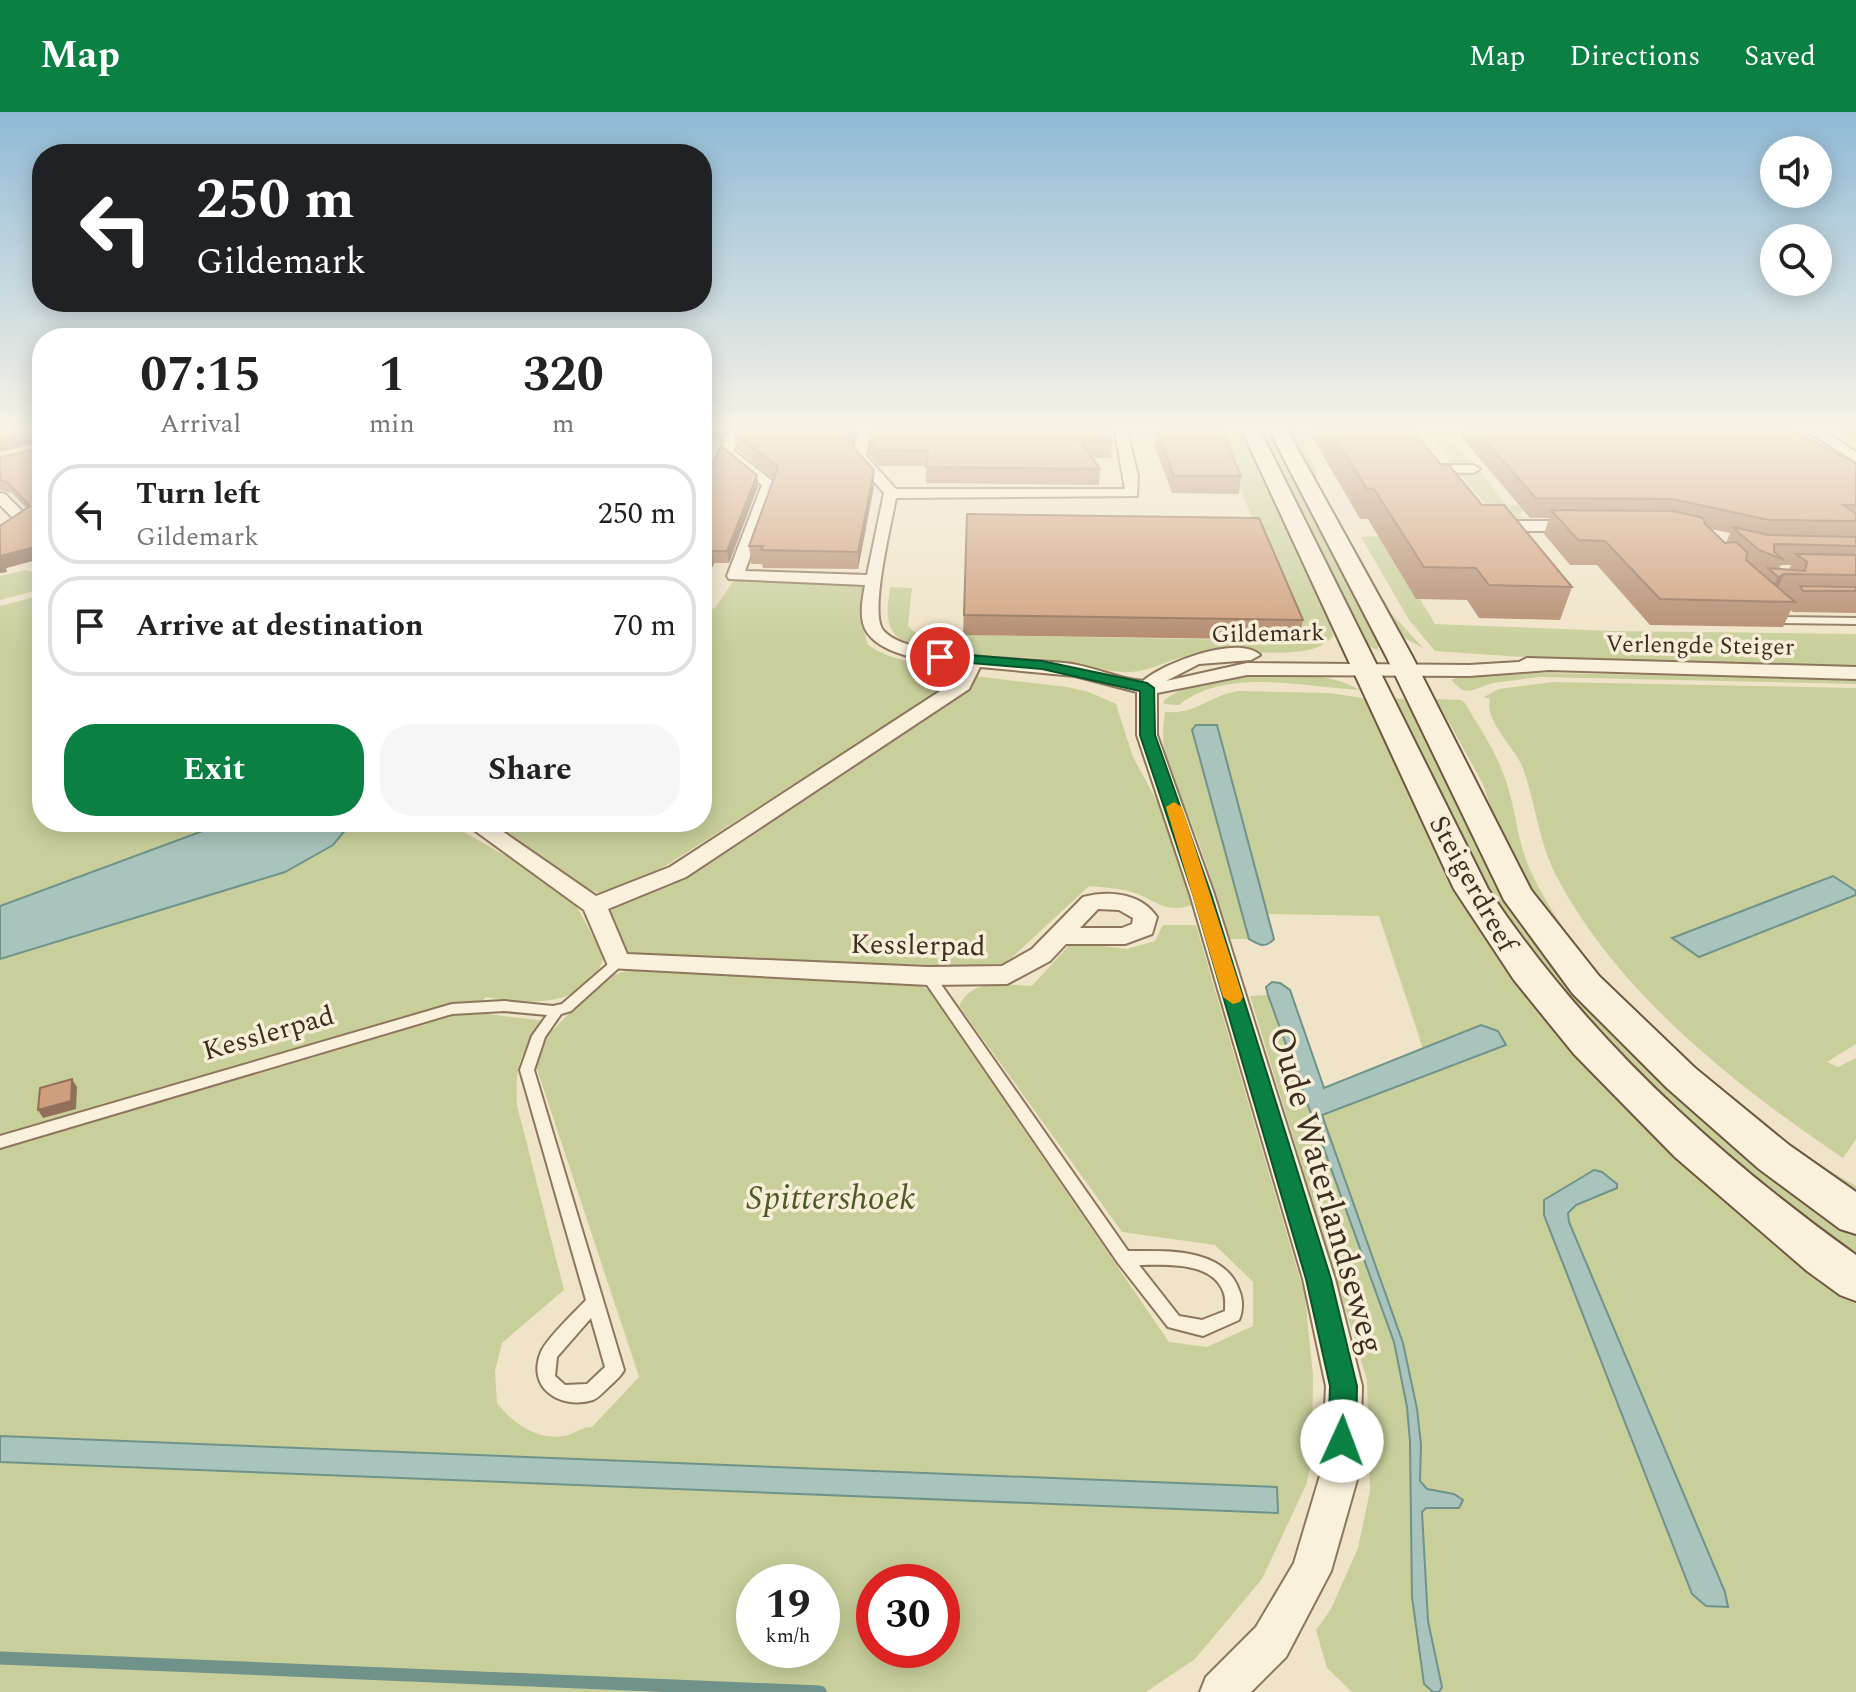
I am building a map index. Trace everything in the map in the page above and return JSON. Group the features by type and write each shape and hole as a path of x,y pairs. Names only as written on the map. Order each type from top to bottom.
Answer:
{"main road":[{"name":"Steigerdreef","path":"1291,500 1516,893 1586,985 1681,1078 1774,1157 1856,1216"},
{"name":"Steigerdreef","path":"1309,500 1383,664 1471,889 1500,937 1565,1023 1659,1119 1753,1200 1856,1281"}],"street":[{"path":"0,534 23,520 3,500"},
{"path":"763,500 735,576 874,580"},
{"name":"Gildemark","path":"888,500 870,619 876,634 910,651 974,661 1053,667 1147,688 1244,669 1383,664"},
{"path":"1475,510 1483,520 1507,525 1594,526"},
{"path":"594,906 678,872 962,685 974,661"},
{"name":"Verlengde Steiger","path":"1383,664 1497,670 1543,666 1856,673"},
{"name":"Oude Waterlandseweg","path":"1147,688 1147,735 1202,894 1319,1279 1344,1386 1341,1469 1311,1571 1271,1642 1221,1692"},
{"path":"488,832 594,906 618,962"},
{"name":"Kesslerpad","path":"618,962 928,976 1007,975 1041,955 1060,936"}],"lane":[{"path":"1794,620 1772,605 1782,620 1856,621"},
{"path":"594,1303 549,1354 546,1379 562,1393 591,1392 615,1370 527,1070 539,1036 557,1010 566,1008 618,962"},
{"path":"928,976 1124,1258 1174,1322 1203,1328 1233,1315 1232,1290 1214,1269 1182,1260 1124,1258"},
{"name":"Kesslerpad","path":"0,1142 452,1009 504,1006 557,1010"}],"green space":[{"path":"1245,500 1281,500 1302,544 1307,572 1332,629 1333,636 1325,644 1285,653 1196,654 1146,669 1121,672 1037,658 965,656 929,651 899,638 889,622 890,587 912,588 908,626 917,634 1300,641"},
{"path":"1290,500 1310,500 1381,641 1377,650 1369,646 1336,579 1316,552"},
{"path":"1321,500 1328,500 1391,613 1423,648 1397,634"},
{"path":"1481,500 1503,500 1507,505 1539,506 1523,509 1520,516 1529,519 1493,515"},
{"path":"1382,536 1435,624 1612,631 1856,634 1856,668 1621,664 1435,651 1409,620 1361,537"},
{"path":"25,570 32,572 32,592 0,600 0,576"},
{"path":"734,580 863,584 862,623 868,645 900,659 956,668 958,674 936,694 645,879 605,895 578,885 501,832 712,832 712,609"},
{"path":"32,598 32,832 271,832 0,932 0,606"},
{"path":"1547,673 1856,679 1856,684 1539,677 1493,683 1470,691 1462,690 1451,680 1464,675"},
{"path":"1221,675 1310,675 1360,690 1291,683 1242,683 1198,693 1179,705 1164,704 1164,700 1196,680"},
{"path":"975,676 1067,687 1089,692 1116,704 1133,757 1165,816 1195,904 1167,907 1128,891 1089,886 1004,965 668,957 626,952 604,915 609,909 679,877"},
{"path":"1553,682 1856,688 1856,891 1832,876 1700,957 1856,895 1856,1044 1827,1062 1838,1067 1856,1058 1856,1139 1843,1158 1722,1069 1647,999 1584,921 1558,879 1542,838 1523,768 1492,717 1490,699 1484,697 1499,689"},
{"path":"1238,691 1330,693 1368,699 1475,909 1856,1292 1856,1692 1439,1692 1442,1686 1428,1621 1422,1512 1425,1508 1459,1508 1454,1494 1427,1489 1420,1481 1421,1445 1417,1409 1403,1343 1322,1115 1506,1046 1481,1025 1423,1049 1379,916 1267,914 1217,725 1196,725 1192,730 1249,939 1230,939 1197,839 1170,771 1163,729 1165,712 1194,708"},
{"path":"1386,698 1405,699 1497,878 1856,1227 1856,1265 1655,1102 1504,930"},
{"path":"1436,699 1461,700 1465,703 1486,737 1507,785 1531,872 1556,917 1589,962 1628,1007 1718,1091 1812,1160 1856,1186 1856,1210 1683,1073 1544,914 1501,839 1483,784"},
{"name":"Spittershoek","path":"343,832 464,832 531,870 577,907 604,957 596,974 585,986 571,994 538,1001 486,997 472,1012 545,1021 530,1042 518,1069 517,1105 564,1290 502,1343 495,1371 497,1403 519,1425 537,1434 557,1437 592,1427 639,1377 536,1066 549,1034 592,990 605,978 632,969 912,981 928,990 1169,1342 1207,1347 1253,1326 1253,1282 1215,1245 1122,1232 959,1006 973,990 981,987 1001,984 1032,986 1072,942 1127,949 1155,941 1163,925 1196,925 1305,1296 1313,1376 1312,1456 1307,1483 1262,1579 1195,1659 1146,1692 0,1692 0,1461 1278,1513 1276,1487 0,1436 0,959 332,845"},
{"path":"1268,995 1394,1342 1407,1407 1410,1442 1412,1597 1424,1684 1433,1692 1352,1692 1327,1668 1316,1630 1331,1609 1358,1548 1370,1491 1367,1380 1250,996"}],"water":[{"path":"1196,725 1217,725 1274,939 1265,945 1249,939 1192,730"},
{"path":"200,832 344,832 333,845 285,872 0,959 0,906"},
{"path":"1833,876 1856,891 1856,895 1699,957 1672,938"},
{"path":"1272,982 1290,990 1324,1088 1481,1025 1498,1031 1506,1045 1322,1115 1403,1343 1417,1409 1421,1445 1420,1481 1427,1489 1454,1494 1463,1500 1459,1508 1426,1508 1422,1512 1428,1621 1442,1687 1439,1692 1433,1692 1424,1684 1412,1597 1410,1442 1407,1407 1394,1342 1268,995 1266,987"},
{"path":"1594,1170 1602,1172 1617,1184 1617,1188 1576,1205 1568,1213 1569,1222 1725,1592 1728,1607 1706,1606 1692,1594 1544,1215 1544,1200"},
{"path":"0,1436 1277,1487 1278,1513 0,1462"}],"building":[{"path":"24,500 32,500 32,547 0,556 0,526 30,506"},
{"path":"712,500 747,500 727,551 712,551"},
{"path":"766,500 868,500 858,552 761,550 763,546 749,546"},
{"path":"1381,500 1478,500 1482,505 1504,505 1572,587 1489,585 1476,568 1424,567"},
{"path":"1675,500 1856,500 1856,505 1843,505 1856,514 1856,521 1769,520"},
{"path":"1551,510 1673,511 1703,518 1705,524 1725,543 1736,542 1747,552 1746,560 1795,602 1660,599 1605,541 1578,540"},
{"path":"967,514 1259,518 1303,620 964,615"},
{"path":"1732,527 1769,535 1856,537 1856,546 1774,544 1774,552 1784,560 1759,550"},
{"path":"1796,554 1856,555 1856,575 1784,574 1778,577 1768,568 1805,571 1807,562"},
{"path":"1800,586 1856,587 1856,591 1803,591"},
{"path":"72,1079 71,1101 38,1110 40,1088"}],"waterway":[{"path":"0,1658 820,1692"}],"slow traffic":[{"path":"1174,807 1233,997"}],"route":[{"path":"940,657 1077,670 1147,688 1147,735 1202,894 1319,1279 1344,1386 1342,1441"}]}
